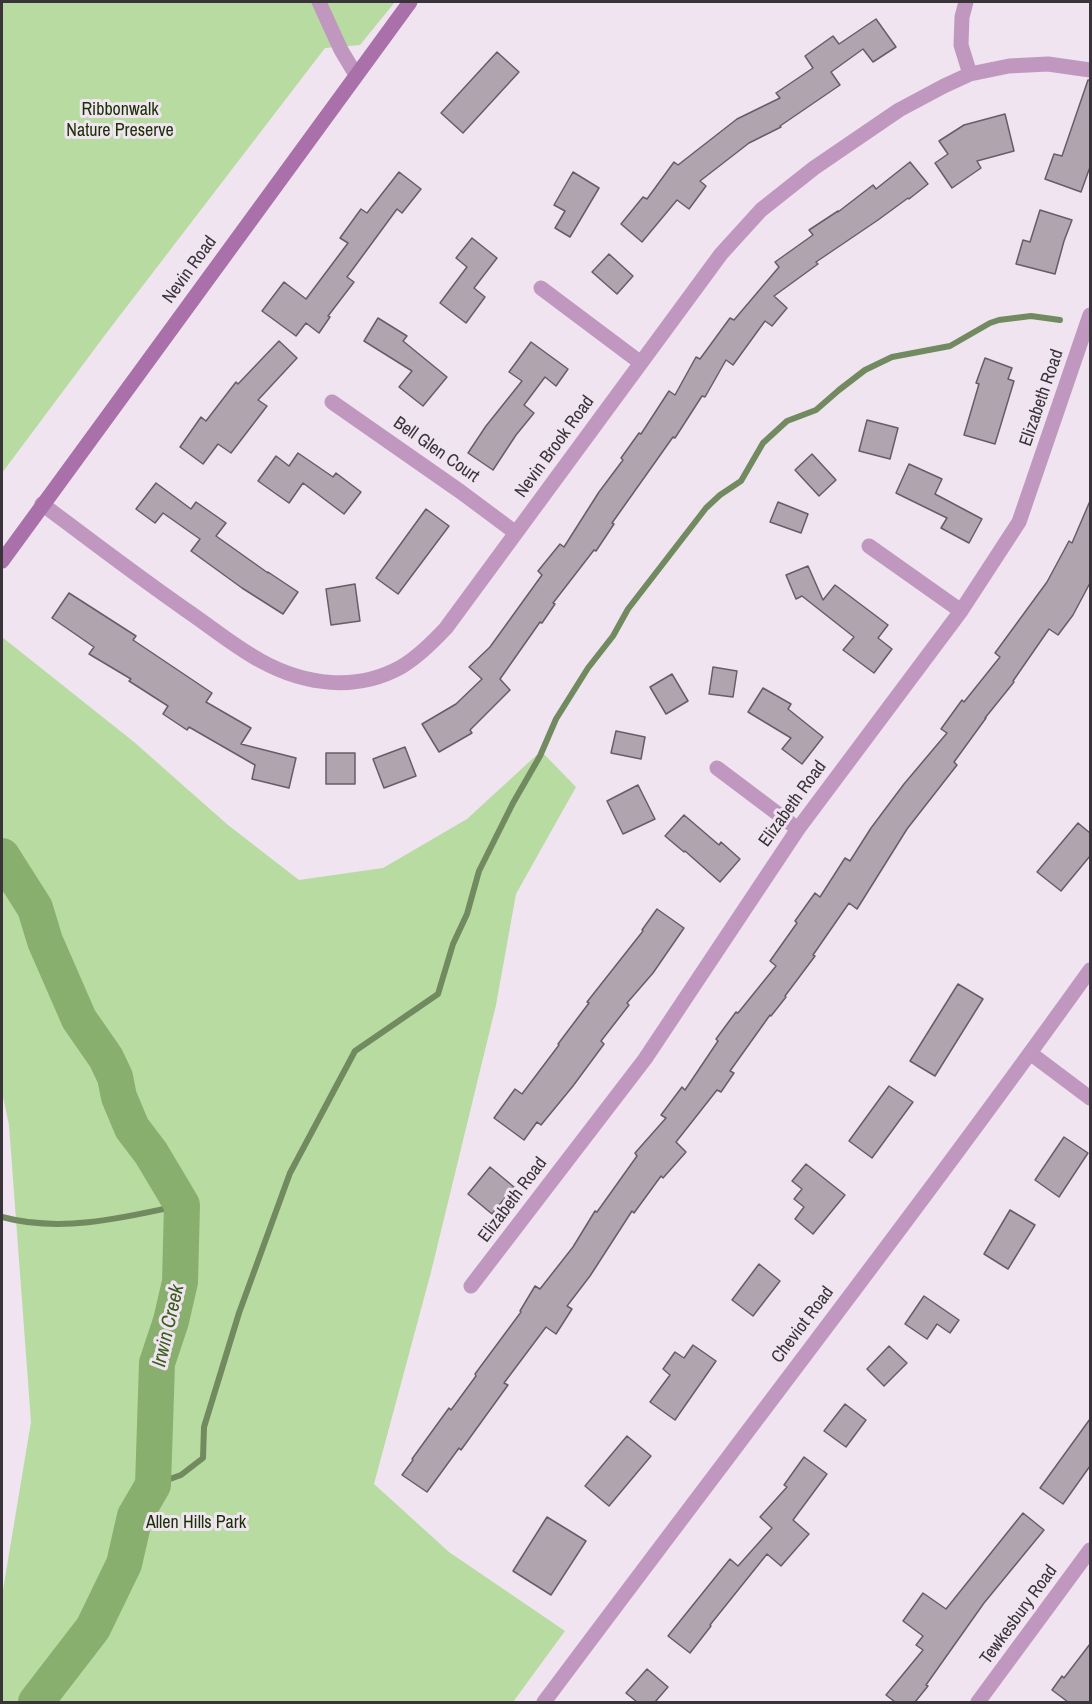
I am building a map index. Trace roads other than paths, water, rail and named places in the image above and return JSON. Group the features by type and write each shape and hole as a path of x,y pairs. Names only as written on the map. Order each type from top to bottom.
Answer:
{"main road":[{"name":"Nevin Road","path":"2,561 410,2"}],"street":[{"path":"319,2 341,50 356,75"},
{"path":"966,2 962,17 961,45 970,74"},
{"name":"Nevin Brook Road","path":"42,504 244,651 283,672 322,683 343,683 362,681 400,667 417,656 446,628 721,254 761,210 814,168 899,110 970,74 1009,66 1048,64 1090,70"},
{"path":"541,288 640,363"},
{"name":"Elizabeth Road","path":"471,1286 645,1059 798,829 961,611 1019,522 1090,315"},
{"name":"Bell Glen Court","path":"332,402 516,533"},
{"path":"868,546 961,611"},
{"path":"717,768 798,829"},
{"name":"Cheviot Road","path":"544,1702 1090,970"},
{"path":"1030,1053 1090,1098"},
{"name":"Tewkesbury Road","path":"978,1702 1090,1550"}],"waterway":[{"path":"153,1485 181,1475 203,1458 204,1427 239,1313 290,1173 355,1051 438,994 453,944 467,914 479,871 513,803 540,756 556,719 588,668 613,636 628,609 706,508 741,481 763,443 787,421 816,410 865,370 892,357 950,346 999,320 1031,316 1060,320"},
{"name":"Irwin Creek","path":"2,856 35,908 45,941 79,1019 106,1058 115,1077 119,1097 132,1128 151,1153 182,1205 180,1282 171,1321 157,1363 153,1485 135,1516 124,1564 93,1628 36,1702"},
{"path":"2,1217 24,1222 69,1224 115,1219 182,1205"}],"park label":[{"name":"Ribbonwalk Nature Preserve","path":"120,120"},
{"name":"Allen Hills Park","path":"196,1523"}]}
